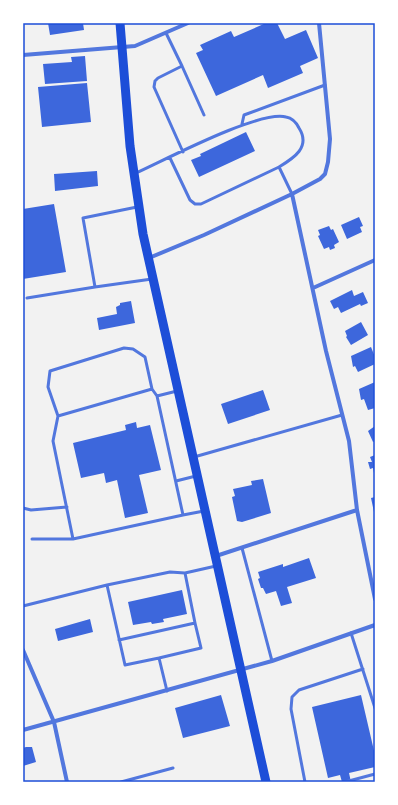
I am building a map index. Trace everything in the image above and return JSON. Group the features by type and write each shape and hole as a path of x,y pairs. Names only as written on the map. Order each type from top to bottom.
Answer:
{"main road":[{"path":"120,23 130,146 138,206 148,258 154,278 266,782"}],"street":[{"path":"23,55 135,46 188,23"},
{"path":"148,258 204,235 292,194 320,179 327,168 330,139 319,23"},
{"path":"292,194 351,455 357,510 375,599"},
{"path":"313,288 375,260"},
{"path":"216,556 357,510"},
{"path":"23,730 272,661 375,625"},
{"path":"23,650 54,722 67,782"}],"lane":[{"path":"166,33 204,115"},
{"path":"182,66 158,78 155,81 154,87 183,152"},
{"path":"242,124 244,115 325,85"},
{"path":"134,174 242,124 275,116 286,117 294,120 304,137 303,147 297,155 279,167 201,204 194,204 190,200 170,158"},
{"path":"279,167 292,194"},
{"path":"95,287 83,218 138,206"},
{"path":"26,298 154,278"},
{"path":"73,539 53,441 58,416 48,387 50,371 124,348 133,349 145,357 152,389 157,396 183,515"},
{"path":"58,416 152,389"},
{"path":"157,396 179,391"},
{"path":"194,457 342,415"},
{"path":"176,481 198,475"},
{"path":"23,508 31,510 67,507"},
{"path":"32,539 73,539 206,511"},
{"path":"242,548 272,661"},
{"path":"23,606 107,585 170,572 185,574 218,565"},
{"path":"107,585 125,665 201,648 185,574"},
{"path":"119,640 195,623"},
{"path":"351,633 375,708"},
{"path":"159,658 167,691"},
{"path":"305,782 291,710 292,697 299,690 363,669"},
{"path":"121,782 173,768"},
{"path":"345,782 375,774"}],"building":[{"path":"48,23 83,23 84,30 50,35"},
{"path":"266,23 277,23 285,39 306,30 318,58 300,66 303,73 268,88 263,75 216,96 196,53 203,50 200,45 231,31 234,37"},
{"path":"85,56 87,81 45,84 43,64 72,62 71,57"},
{"path":"87,83 91,122 42,127 38,87"},
{"path":"246,132 255,151 199,177 191,160 201,156 200,154"},
{"path":"97,171 98,186 55,191 54,174"},
{"path":"54,204 66,272 23,279 23,209"},
{"path":"359,217 363,226 360,227 362,232 347,239 341,225"},
{"path":"329,226 331,230 333,229 339,242 334,245 335,248 330,250 329,247 324,249 318,236 320,235 318,230"},
{"path":"352,290 354,296 363,292 368,303 361,306 360,304 341,313 338,307 334,309 330,301"},
{"path":"131,301 135,323 99,330 97,318 117,314 116,307 120,305 120,303"},
{"path":"361,322 368,335 351,345 346,337 345,331"},
{"path":"371,347 375,357 375,364 358,372 355,366 353,367 351,356"},
{"path":"375,382 375,408 368,410 364,399 361,400 359,389"},
{"path":"263,390 270,410 228,424 221,404"},
{"path":"136,422 137,428 150,425 161,470 139,475 148,513 125,518 117,480 106,483 104,473 81,478 73,443 126,430 125,425"},
{"path":"375,426 375,441 373,442 368,431"},
{"path":"375,455 374,473 373,468 370,469 368,462 372,462 370,457"},
{"path":"263,479 271,513 242,522 237,521 232,497 235,496 233,489 252,485 251,481"},
{"path":"375,497 375,512 374,512 371,498"},
{"path":"309,558 316,578 287,587 292,603 281,606 276,591 266,594 263,588 261,588 258,579 260,578 258,572 283,564 283,567"},
{"path":"182,590 187,614 163,619 164,622 152,624 151,622 133,625 128,602"},
{"path":"90,619 93,632 58,641 55,629"},
{"path":"221,695 230,726 183,738 175,708"},
{"path":"361,695 375,755 375,767 349,773 351,782 342,782 340,775 328,778 312,707"},
{"path":"32,747 36,762 23,766 23,748"}]}
